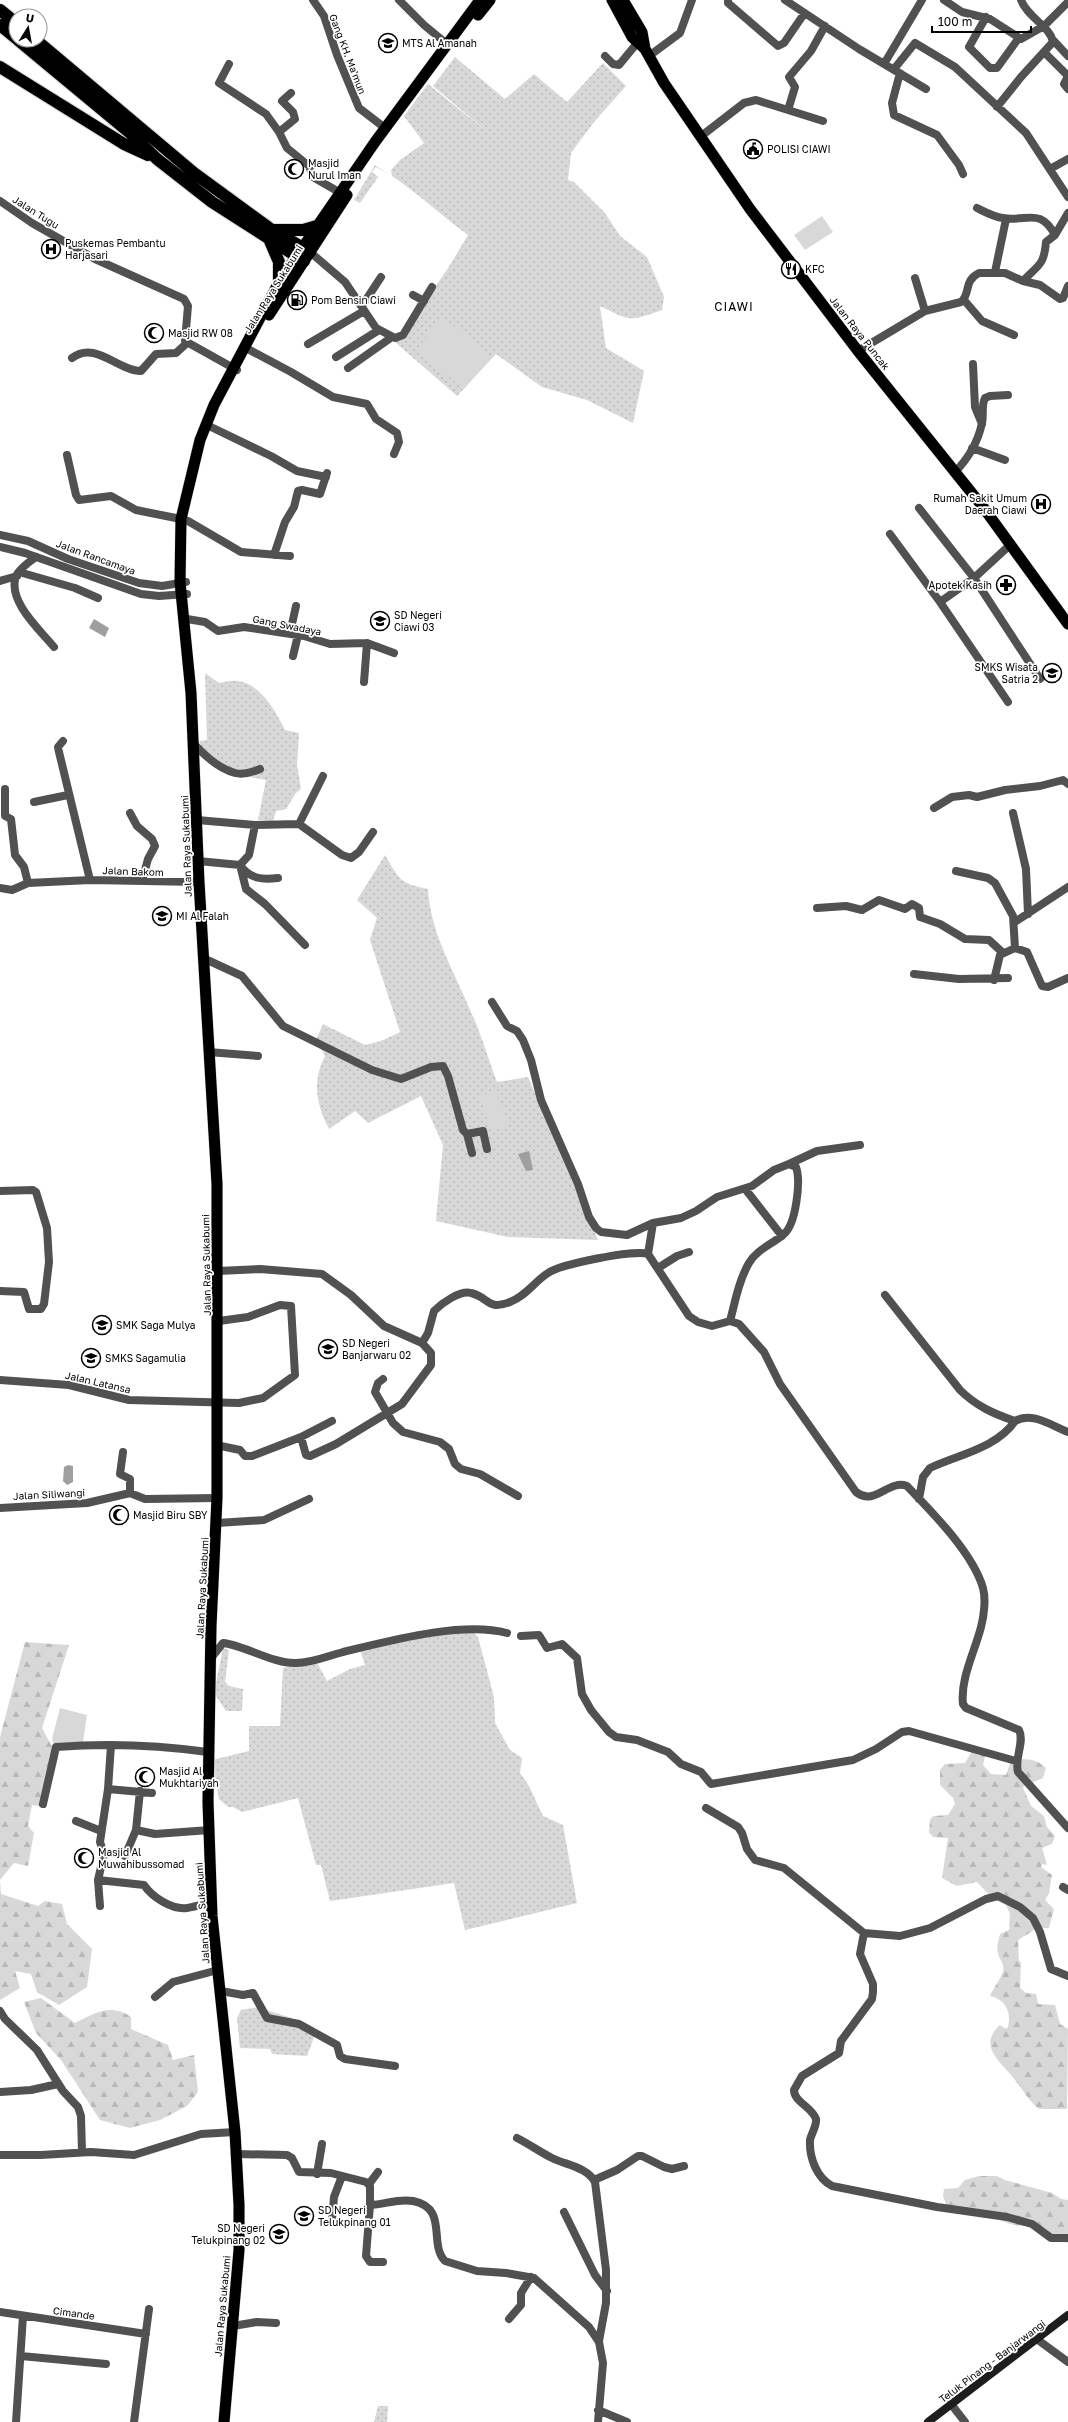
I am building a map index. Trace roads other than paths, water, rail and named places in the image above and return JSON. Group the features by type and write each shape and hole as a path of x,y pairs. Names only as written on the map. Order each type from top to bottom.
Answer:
{"highway":[{"name":"Jalan Raya Sukabumi","path":"224,2422 239,2250 235,2132 212,1902 208,1752 212,1657 211,1626 217,1523 216,1403 219,1321 217,1184 199,882 194,744 183,582 184,520 200,440 214,405 234,369 274,306 317,226 343,195 384,128 480,0"},
{"name":"Jalan Raya Sukabumi","path":"247,348 278,282 303,254 394,124 490,0"},
{"path":"612,0 632,37 644,49"},
{"path":"623,0 642,32 644,49"},
{"path":"0,10 8,16"},
{"path":"0,25 8,32"},
{"path":"28,48 130,133 157,159 212,202 303,254"},
{"path":"46,48 270,234 279,262 278,282"},
{"name":"Jalan Raya Puncak","path":"644,49 664,83 750,209 858,351 1011,544 1068,624"},
{"path":"0,67 124,144 157,159"},
{"path":"270,234 303,230 317,226"},
{"name":"Jalan Raya Sukabumi","path":"184,520 205,443 234,369"},
{"name":"Jalan Raya Sukabumi","path":"184,594 187,619 186,634"}],"main road":[{"name":"Teluk Pinang - Banjarwangi","path":"928,2422 1068,2316"}],"street":[{"name":"Gang KH. Ma'mun","path":"313,0 324,16 337,55 359,108 384,128"},
{"path":"399,0 446,44"},
{"path":"605,56 612,64 619,65 644,49 680,33 692,0"},
{"path":"728,0 728,3 778,46 784,43 804,14"},
{"path":"785,0 804,14 926,89"},
{"path":"884,64 922,0"},
{"path":"944,0 964,12 986,17 1018,39"},
{"path":"1021,0 1031,16 1044,26 1053,40 1068,56"},
{"path":"986,17 969,47 990,68 996,68 1018,39 1024,38 1044,26 1068,2"},
{"path":"788,110 795,87 788,77 810,51 825,26"},
{"path":"902,34 911,40"},
{"path":"997,107 1021,76 1052,46 1053,40"},
{"path":"963,174 959,165 937,135 894,116 892,103 897,71 915,43 956,67 1026,133 1068,197"},
{"path":"1045,53 1068,76 1064,84 1068,89"},
{"path":"229,64 219,83 266,114 279,132 287,148 309,166 313,178 343,195"},
{"path":"279,132 295,119 293,112 282,101 291,94"},
{"path":"700,137 748,101 760,100 823,121"},
{"path":"1050,169 1068,159"},
{"name":"Jalan Tugu","path":"0,201 32,223 110,268 184,299 188,306 185,337 187,343"},
{"path":"977,208 1006,219 1026,216 1039,218 1049,224 1055,235"},
{"path":"1023,281 1041,263 1046,253 1045,243 1055,235 1068,213"},
{"path":"995,272 1006,219"},
{"path":"303,254 338,275 379,330 392,337 397,338 403,335 432,287"},
{"path":"964,300 967,286 972,277 979,273 995,272 1009,274 1023,281 1040,285 1060,299 1063,298 1068,286"},
{"path":"308,344 363,308 380,277"},
{"path":"916,278 925,311"},
{"path":"412,295 424,301"},
{"path":"858,351 925,311 964,300"},
{"path":"964,300 982,321 1014,335"},
{"path":"336,357 379,330"},
{"path":"348,368 392,337"},
{"path":"72,358 77,354 91,353 139,371 143,370 148,361 156,354 176,353 187,343 234,369"},
{"path":"247,348 325,394 340,400 356,400 367,404 376,419 398,433 399,442 394,454"},
{"path":"973,364 975,407 982,425"},
{"path":"954,473 964,462 982,425 985,398 990,396 1008,395"},
{"path":"211,427 271,456 297,471 326,475 326,491 319,495 302,490 298,492 294,507 285,522 274,555"},
{"path":"972,448 1005,460"},
{"path":"67,455 76,495 80,500 111,496 136,510 184,520 242,552 290,556"},
{"path":"919,508 974,578 1040,678"},
{"path":"890,534 940,602 1008,702"},
{"name":"Jalan Rancamaya","path":"0,535 28,541 80,564 139,583 162,586 183,582"},
{"path":"940,602 974,578 1011,544"},
{"name":"Jalan Rancamaya","path":"0,547 36,557 141,594 159,596 184,594"},
{"path":"0,581 18,574 36,557"},
{"path":"18,574 75,588 98,598"},
{"path":"18,574 15,591 19,601 54,647"},
{"path":"294,656 296,606"},
{"name":"Gang Swadaya","path":"187,619 205,622 218,631 244,627 294,634 338,645 367,643"},
{"path":"364,682 367,643 394,653"},
{"path":"63,741 58,747 68,794 90,880"},
{"path":"194,744 204,754 234,773 242,774 260,769"},
{"path":"299,824 323,776"},
{"path":"934,808 952,797 970,795 977,797 1005,790 1040,786 1063,780 1068,784"},
{"path":"5,789 5,816 12,820 15,855 24,867 28,883"},
{"path":"34,802 68,794"},
{"path":"130,813 137,826 152,839 155,846 148,859 142,881"},
{"path":"1013,813 1026,869 1028,914"},
{"path":"197,820 255,825 299,824 349,858 359,852 373,832"},
{"path":"240,865 249,855 255,825"},
{"path":"198,861 240,865"},
{"path":"240,865 244,871 258,879 278,878"},
{"path":"240,865 246,889 265,904 305,946"},
{"path":"956,871 992,879 1004,897 1015,922 1015,948"},
{"name":"Jalan Bakom","path":"0,888 12,890 28,883 90,880 199,882"},
{"path":"1015,922 1068,887"},
{"path":"817,908 846,906 862,910 879,900 905,909 912,904 919,908 920,917 940,924 965,939 988,939 1002,952"},
{"path":"994,980 997,961 1002,952 1015,948 1027,952 1042,986 1048,988 1068,978"},
{"path":"203,958 242,976 283,1026 372,1070 401,1079 431,1067 443,1066 448,1076 462,1128 467,1134 472,1153"},
{"path":"914,974 994,980 1008,978"},
{"path":"492,1002 507,1026 517,1031 523,1040 531,1060 541,1100 578,1184 592,1223 601,1232 628,1235 652,1223 681,1218 696,1211 716,1197 746,1190 774,1170 817,1151 860,1145"},
{"path":"208,1052 258,1056"},
{"path":"467,1134 483,1131 487,1149"},
{"path":"730,1321 748,1263 758,1252 782,1236 790,1226 796,1200 797,1170 796,1166 789,1164"},
{"path":"0,1191 33,1190 36,1192 47,1228 49,1262 44,1304 41,1309 29,1309 24,1292 0,1291"},
{"path":"746,1190 767,1214 782,1236"},
{"path":"652,1223 648,1254 680,1306 689,1316 698,1322 712,1326 730,1321 739,1324 764,1352 780,1384 856,1492 863,1497 871,1496 897,1485 904,1485 919,1499 957,1543 976,1573 983,1588 982,1625 970,1662 963,1704 966,1708 1019,1730 1021,1736 1016,1761 1022,1778 1054,1810 1068,1828"},
{"path":"422,1343 428,1333 434,1311 462,1293 472,1293 492,1305 498,1306 519,1298 548,1273 562,1266 635,1252 648,1254"},
{"path":"658,1268 677,1256 689,1252"},
{"path":"218,1271 253,1269 290,1273 317,1272 351,1295 384,1326 422,1343 431,1353 431,1365 405,1402 336,1444 310,1456 306,1454 301,1437"},
{"path":"885,1295 967,1398 982,1408 1015,1421"},
{"name":"Jalan Latansa","path":"0,1380 69,1385 129,1400 216,1403 248,1402 263,1398 291,1379 296,1371 292,1308 290,1305 280,1304 244,1318 219,1321"},
{"path":"383,1379 378,1383 375,1392 387,1413 403,1432 436,1440 445,1445 461,1469 480,1474 518,1496"},
{"path":"919,1499 923,1477 927,1470 999,1437 1015,1421 1023,1417 1033,1418 1068,1432"},
{"path":"216,1445 240,1450 245,1456 252,1456 301,1437 332,1421"},
{"path":"123,1452 120,1474 130,1479 130,1493 146,1499 217,1498"},
{"name":"Jalan Siliwangi","path":"0,1508 87,1503 130,1493"},
{"path":"217,1523 264,1520 309,1500"},
{"path":"212,1657 223,1643 260,1655 298,1663 399,1639 460,1630 490,1629 507,1633"},
{"path":"521,1636 539,1635 547,1648 560,1644 571,1650 579,1663 581,1690 585,1700 597,1718 613,1735 643,1742 668,1752 681,1764 701,1772 711,1784 852,1760 876,1749 902,1732 908,1731 1016,1761"},
{"path":"43,1804 55,1748 111,1745 174,1747 208,1752"},
{"path":"100,1906 98,1880 104,1854 100,1845 108,1789 111,1745"},
{"path":"108,1789 152,1793"},
{"path":"125,1856 136,1830 140,1791"},
{"path":"706,1808 738,1827 742,1833 747,1849 755,1860 784,1868 864,1933 895,1936 930,1928 986,1899 998,1896 1028,1912 1040,1932 1051,1969 1068,1976"},
{"path":"76,1821 101,1831"},
{"path":"136,1830 155,1834 210,1830"},
{"path":"98,1880 144,1885 151,1895 177,1907 189,1908 212,1902"},
{"path":"864,1933 860,1954 873,1984 872,1999 841,2042 840,2052 802,2076 794,2090 795,2096 812,2112 816,2119 810,2140 811,2153 821,2177 832,2186 937,2207 1007,2217 1032,2224 1051,2238 1068,2238"},
{"path":"155,1997 173,1982 218,1970"},
{"path":"221,1991 243,1995 252,1993 266,2018 299,2024 337,2045 340,2056 345,2059 395,2066"},
{"path":"0,2011 5,2019 37,2050 58,2084 80,2110 82,2152"},
{"path":"0,2092 31,2090 58,2084"},
{"path":"0,2155 42,2155 82,2152 134,2155 201,2134 235,2132"},
{"path":"517,2138 552,2158 582,2170 594,2180 600,2206 607,2291 599,2342 603,2371 598,2422"},
{"path":"317,2174 322,2144"},
{"path":"236,2154 287,2155 293,2159 298,2171 317,2174 328,2173 370,2184"},
{"path":"594,2180 617,2170 638,2156 672,2169 684,2166"},
{"path":"378,2172 370,2184 366,2256 370,2262 383,2262"},
{"path":"332,2219 334,2197 342,2176"},
{"path":"370,2205 400,2201 420,2203 436,2219 439,2248 445,2261 477,2271 531,2277 538,2281 582,2321 599,2342"},
{"path":"564,2212 595,2276 607,2291"},
{"path":"510,2318 521,2305 521,2293 531,2277"},
{"path":"134,2422 149,2309"},
{"name":"Cimande","path":"0,2312 146,2334"},
{"path":"16,2422 24,2316"},
{"path":"233,2326 257,2322 276,2322"},
{"path":"1038,2340 1068,2362"},
{"path":"21,2356 106,2364"},
{"path":"951,2404 965,2422"},
{"path":"598,2410 627,2422"}],"place":[{"name":"MTS Al Amanah","path":"388,43"},
{"name":"POLISI CIAWI","path":"753,149"},
{"name":"Masjid Nurul Iman","path":"294,169"},
{"name":"Puskemas Pembantu Harjasari","path":"51,249"},
{"name":"KFC","path":"791,269"},
{"name":"Pom Bensin Ciawi","path":"297,300"},
{"name":"Masjid RW 08","path":"154,333"},
{"name":"Rumah Sakit Umum Daerah Ciawi","path":"1041,504"},
{"name":"Apotek Kasih","path":"1006,585"},
{"name":"SD Negeri Ciawi 03","path":"380,621"},
{"name":"SMKS Wisata Satria 2","path":"1052,673"},
{"name":"MI Al Falah","path":"162,916"},
{"name":"SMK Saga Mulya","path":"102,1325"},
{"name":"SD Negeri Banjarwaru 02","path":"328,1349"},
{"name":"SMKS Sagamulia","path":"91,1358"},
{"name":"Masjid Biru SBY","path":"119,1515"},
{"name":"Masjid Al Mukhtariyah","path":"145,1777"},
{"name":"Masjid Al Muwahibussomad","path":"84,1858"},
{"name":"SD Negeri Telukpinang 01","path":"304,2216"},
{"name":"SD Negeri Telukpinang 02","path":"279,2234"}],"district":[{"name":"CIAWI","path":"734,307"}]}
